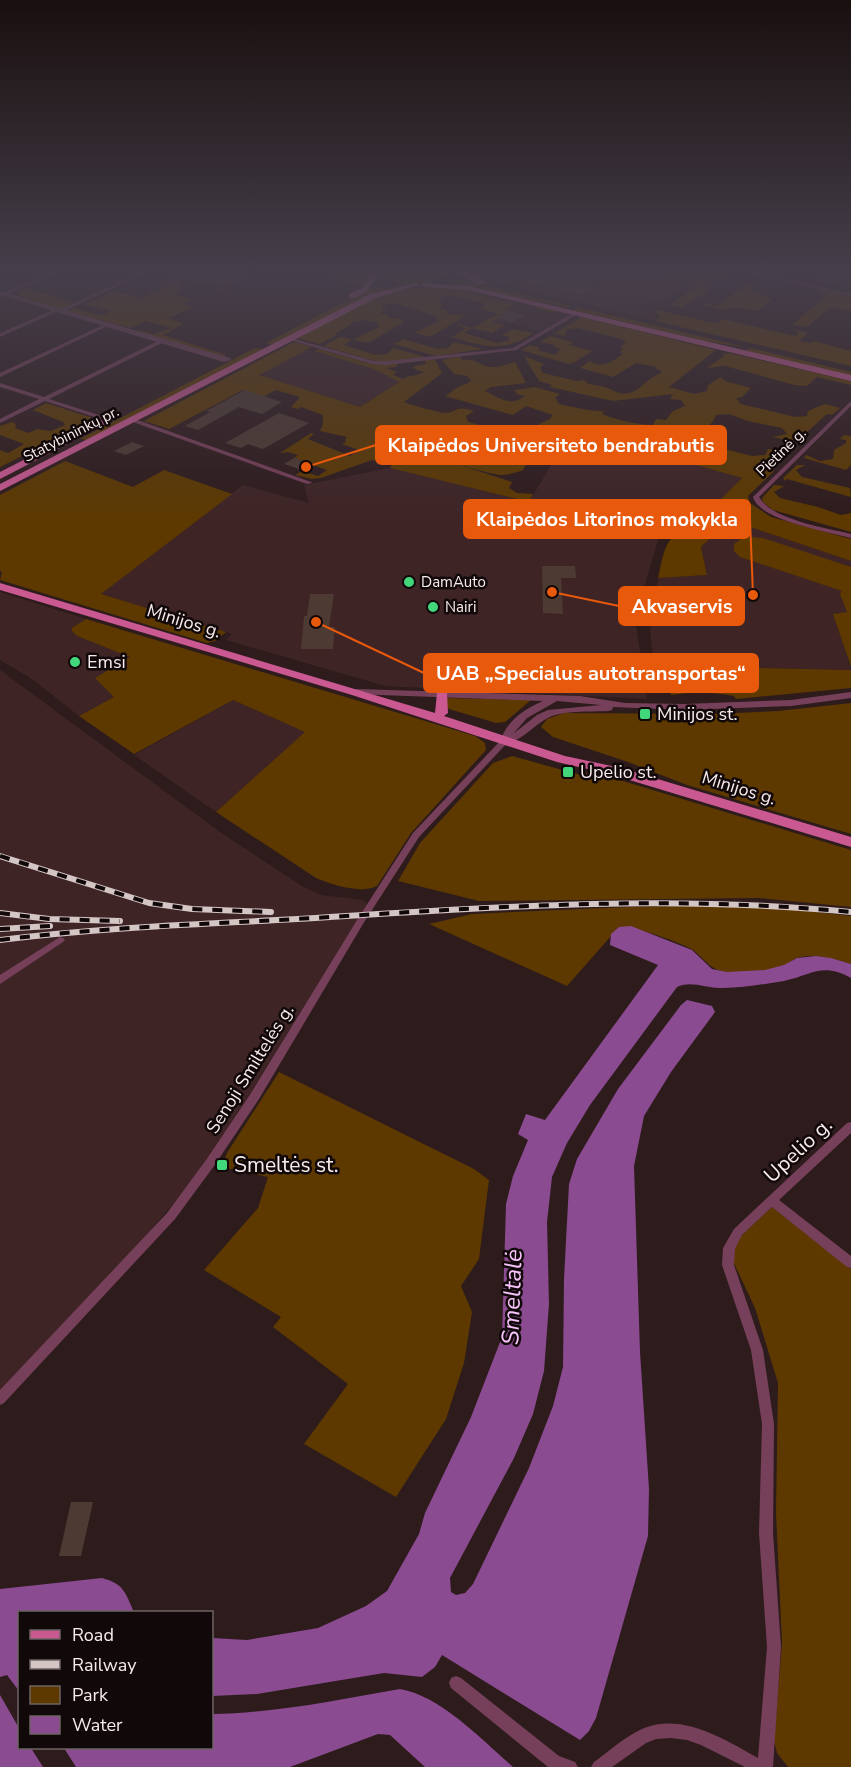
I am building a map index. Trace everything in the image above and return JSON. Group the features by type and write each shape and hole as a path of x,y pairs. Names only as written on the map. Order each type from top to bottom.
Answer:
{"main road":[{"name":"Statybininkų pr.","path":"0,476 238,354"},
{"name":"Statybininkų pr.","path":"0,488 259,354"},
{"path":"752,354 851,378"},
{"path":"789,354 851,369"},
{"path":"74,438 77,442 87,443"},
{"path":"30,461 39,462 43,466"},
{"name":"Minijos g.","path":"0,586 357,692 511,735"},
{"name":"Minijos g.","path":"357,692 441,712 511,735 562,759 616,771 851,842"},
{"path":"441,712 442,696"}],"street":[{"path":"0,375 44,354"},
{"path":"0,421 135,354"},
{"path":"208,354 227,360"},
{"path":"344,354 374,363 464,354"},
{"path":"0,385 109,420"},
{"name":"Pietinė g.","path":"851,403 756,497 759,505 771,513 851,536"},
{"path":"132,420 309,483"},
{"path":"357,692 580,699 625,706"},
{"path":"511,735 552,712 625,706 760,705 851,695"},
{"path":"511,735 527,712 557,699"},
{"name":"Senoji Smiltelės g.","path":"0,1399 177,1208 255,1095 360,922 416,835 511,735"},
{"path":"0,980 60,940"},
{"name":"Upelio g.","path":"765,1767 774,1647 766,1533 768,1424 757,1350 728,1265 729,1248 738,1232 851,1126"},
{"path":"772,1202 851,1263"},
{"path":"456,1683 555,1763 570,1767"},
{"path":"599,1767 642,1737 656,1732 682,1732 711,1741 760,1767"}],"shaded area":[{"path":"296,354 324,354 377,370 400,382 360,407 258,375"},
{"path":"572,430 742,478 717,503 660,534 635,618 647,699 385,686 226,640 232,634 100,594 243,485 309,503 304,485 390,468 529,502"},
{"path":"729,520 851,561 851,612 834,614 851,670 654,665 650,631 658,578 707,575 701,547"},
{"path":"0,592 86,619 72,628 77,636 131,657 114,697 79,716 32,679 0,660"},
{"path":"0,670 220,832 302,886 321,895 363,900 367,904 251,1092 190,1184 133,1251 0,1392"},
{"path":"233,700 306,732 216,812 134,755"}],"green space":[{"path":"243,354 252,354 88,440 80,439"},
{"path":"270,354 298,354 259,375 360,407 399,382 377,370 325,354 338,354 371,364 398,363 396,367 386,368 397,372 393,375 403,379 424,372 413,368 426,364 425,360 435,360 442,373 404,402 443,413 467,409 474,411 466,416 468,422 508,432 512,429 522,434 534,432 539,424 553,415 526,406 513,415 445,396 470,382 471,379 467,378 468,376 454,374 442,360 459,356 463,360 472,360 494,367 515,362 526,383 491,387 485,391 508,401 525,396 513,391 535,387 560,394 555,398 559,404 605,411 602,414 634,423 653,425 656,419 666,420 673,411 685,406 681,400 670,399 673,394 613,401 550,387 552,385 539,381 524,356 544,364 540,368 543,373 577,381 586,380 585,382 626,394 661,373 661,370 656,369 657,367 636,363 613,377 580,368 589,361 598,364 609,362 622,354 710,354 669,387 694,394 707,391 708,385 721,377 725,381 751,388 742,397 736,398 741,404 795,417 807,416 808,411 825,404 840,408 832,415 827,414 796,442 772,437 787,434 782,428 748,421 729,414 716,415 707,427 692,436 697,442 752,456 765,455 768,449 776,450 784,444 790,446 767,469 774,471 748,496 750,503 771,517 851,539 851,561 729,520 701,547 707,575 658,578 663,556 673,537 700,520 696,515 717,503 742,478 572,430 554,460 527,462 523,470 506,475 482,471 442,459 421,449 416,445 416,440 404,447 512,482 509,488 517,493 533,494 529,502 390,468 392,465 372,460 321,478 312,479 295,475 302,471 318,476 327,470 294,458 298,455 288,452 280,453 311,433 314,434 308,439 350,456 359,450 342,444 346,442 347,437 320,431 323,415 301,407 297,409 291,407 300,397 276,390 264,396 243,390 169,429 144,421"},
{"path":"353,354 416,354 425,357 379,362"},
{"path":"536,354 587,354 569,364"},
{"path":"735,354 851,381 851,385 817,377 807,386 795,385 725,366 707,368 725,355"},
{"path":"761,354 777,354 851,372 851,376"},
{"path":"801,354 851,354 851,366"},
{"path":"46,403 96,419 0,467 0,450 8,453 24,444 0,435 0,426 12,422 16,424 15,428 29,433 37,429 51,431 65,425 63,422 33,410"},
{"path":"844,435 851,436 851,465 846,470 804,458 806,455 820,461 833,459 834,450 846,443 846,440 840,439"},
{"path":"65,461 133,487 164,470 232,494 101,594 226,632 215,641 207,643 0,580 2,572 0,571 0,495"},
{"path":"797,465 805,465 796,470 802,477 850,488 851,497 787,479 785,481 783,478"},
{"path":"774,485 784,486 774,492 780,498 841,515 851,513 851,532 773,510 763,502 762,498"},
{"path":"750,537 763,538 851,567 851,667 833,614 847,612 840,594 842,591 740,557 734,551 734,544"},
{"path":"86,619 475,736 485,743 486,750 411,833 377,886 355,889 330,883 316,878 216,812 305,732 233,700 134,754 79,716 114,697 95,678 130,657 77,636 72,628"},
{"path":"667,666 851,670 851,688 736,699 734,696 710,693 671,695"},
{"path":"444,698 531,700 505,722 496,723 449,709 445,706"},
{"path":"851,703 851,834 687,785 553,737 541,727 547,719 564,713 711,714 778,711"},
{"path":"512,756 595,779 585,775 586,773 613,778 851,850 851,907 759,898 479,901 398,881 420,843 493,763"},
{"path":"728,905 783,908 851,916 851,964 811,956 797,958 785,965 764,971 726,972 712,967 693,950 678,943 646,932 619,927 567,986 429,924 472,914"},
{"path":"279,1072 474,1169 489,1180 479,1259 461,1286 472,1312 464,1363 446,1419 396,1497 304,1444 348,1384 273,1327 281,1317 204,1270 258,1208 268,1177 230,1169 224,1161"},
{"path":"772,1207 851,1269 851,1767 788,1767 777,1753 774,1740 782,1643 776,1513 778,1383 755,1308 731,1257 741,1236"}],"water":[{"name":"Smeltalė","path":"631,926 692,950 712,969 727,972 765,970 784,965 797,958 816,956 851,964 851,978 841,973 824,970 784,981 746,987 717,988 688,984 677,987 590,1105 567,1143 552,1177 547,1222 549,1304 544,1371 533,1414 514,1458 450,1578 451,1592 456,1595 465,1593 473,1584 529,1468 553,1406 563,1367 564,1279 569,1184 577,1159 618,1089 681,1005 687,1000 712,1006 715,1012 671,1072 644,1116 634,1166 640,1352 649,1489 648,1536 596,1718 589,1731 580,1740 442,1655 435,1667 422,1677 384,1673 257,1694 213,1696 213,1638 247,1640 318,1628 366,1606 387,1591 419,1534 425,1513 471,1417 502,1337 506,1204 513,1176 528,1140 518,1134 526,1114 545,1120 658,965 610,945 611,934 619,927"},
{"path":"102,1578 115,1583 123,1590 134,1611 18,1611 18,1690 7,1675 0,1677 0,1589"},
{"path":"400,1689 415,1693 431,1700 460,1720 513,1767 425,1767 390,1735 378,1734 290,1767 76,1767 65,1749 213,1749 213,1714 283,1709"},
{"path":"0,1695 18,1726 18,1749 32,1749 43,1767 0,1767"}],"building":[{"path":"245,390 282,402 262,414 239,407 198,430 185,426 210,412 206,411"},
{"path":"279,413 309,423 263,449 248,444 241,448 225,443"},
{"path":"132,442 144,446 126,455 114,451"},
{"path":"294,458 311,463 302,470 284,464"},
{"path":"542,566 575,566 576,578 561,578 563,614 543,613"},
{"path":"310,594 334,594 329,627 335,627 333,649 301,649 304,616 307,616"},
{"path":"71,1502 93,1502 81,1556 59,1556"}],"railway":[{"path":"0,856 149,903 192,909 271,912"},
{"path":"0,940 124,928 526,906 720,904 851,912"},
{"path":"0,913 49,919 120,921"},
{"path":"0,929 50,926"}],"place":[{"name":"Klaipėdos Universiteto bendrabutis","path":"306,467"},
{"name":"DamAuto","path":"409,582"},
{"name":"Akvaservis","path":"552,592"},
{"name":"Klaipėdos Litorinos mokykla","path":"753,595"},
{"name":"Nairi","path":"433,607"},
{"name":"UAB „Specialus autotransportas“","path":"316,622"},
{"name":"Emsi","path":"75,662"},
{"name":"Minijos st.","path":"645,714"},
{"name":"Upelio st.","path":"568,772"},
{"name":"Smeltės st.","path":"222,1165"}]}
